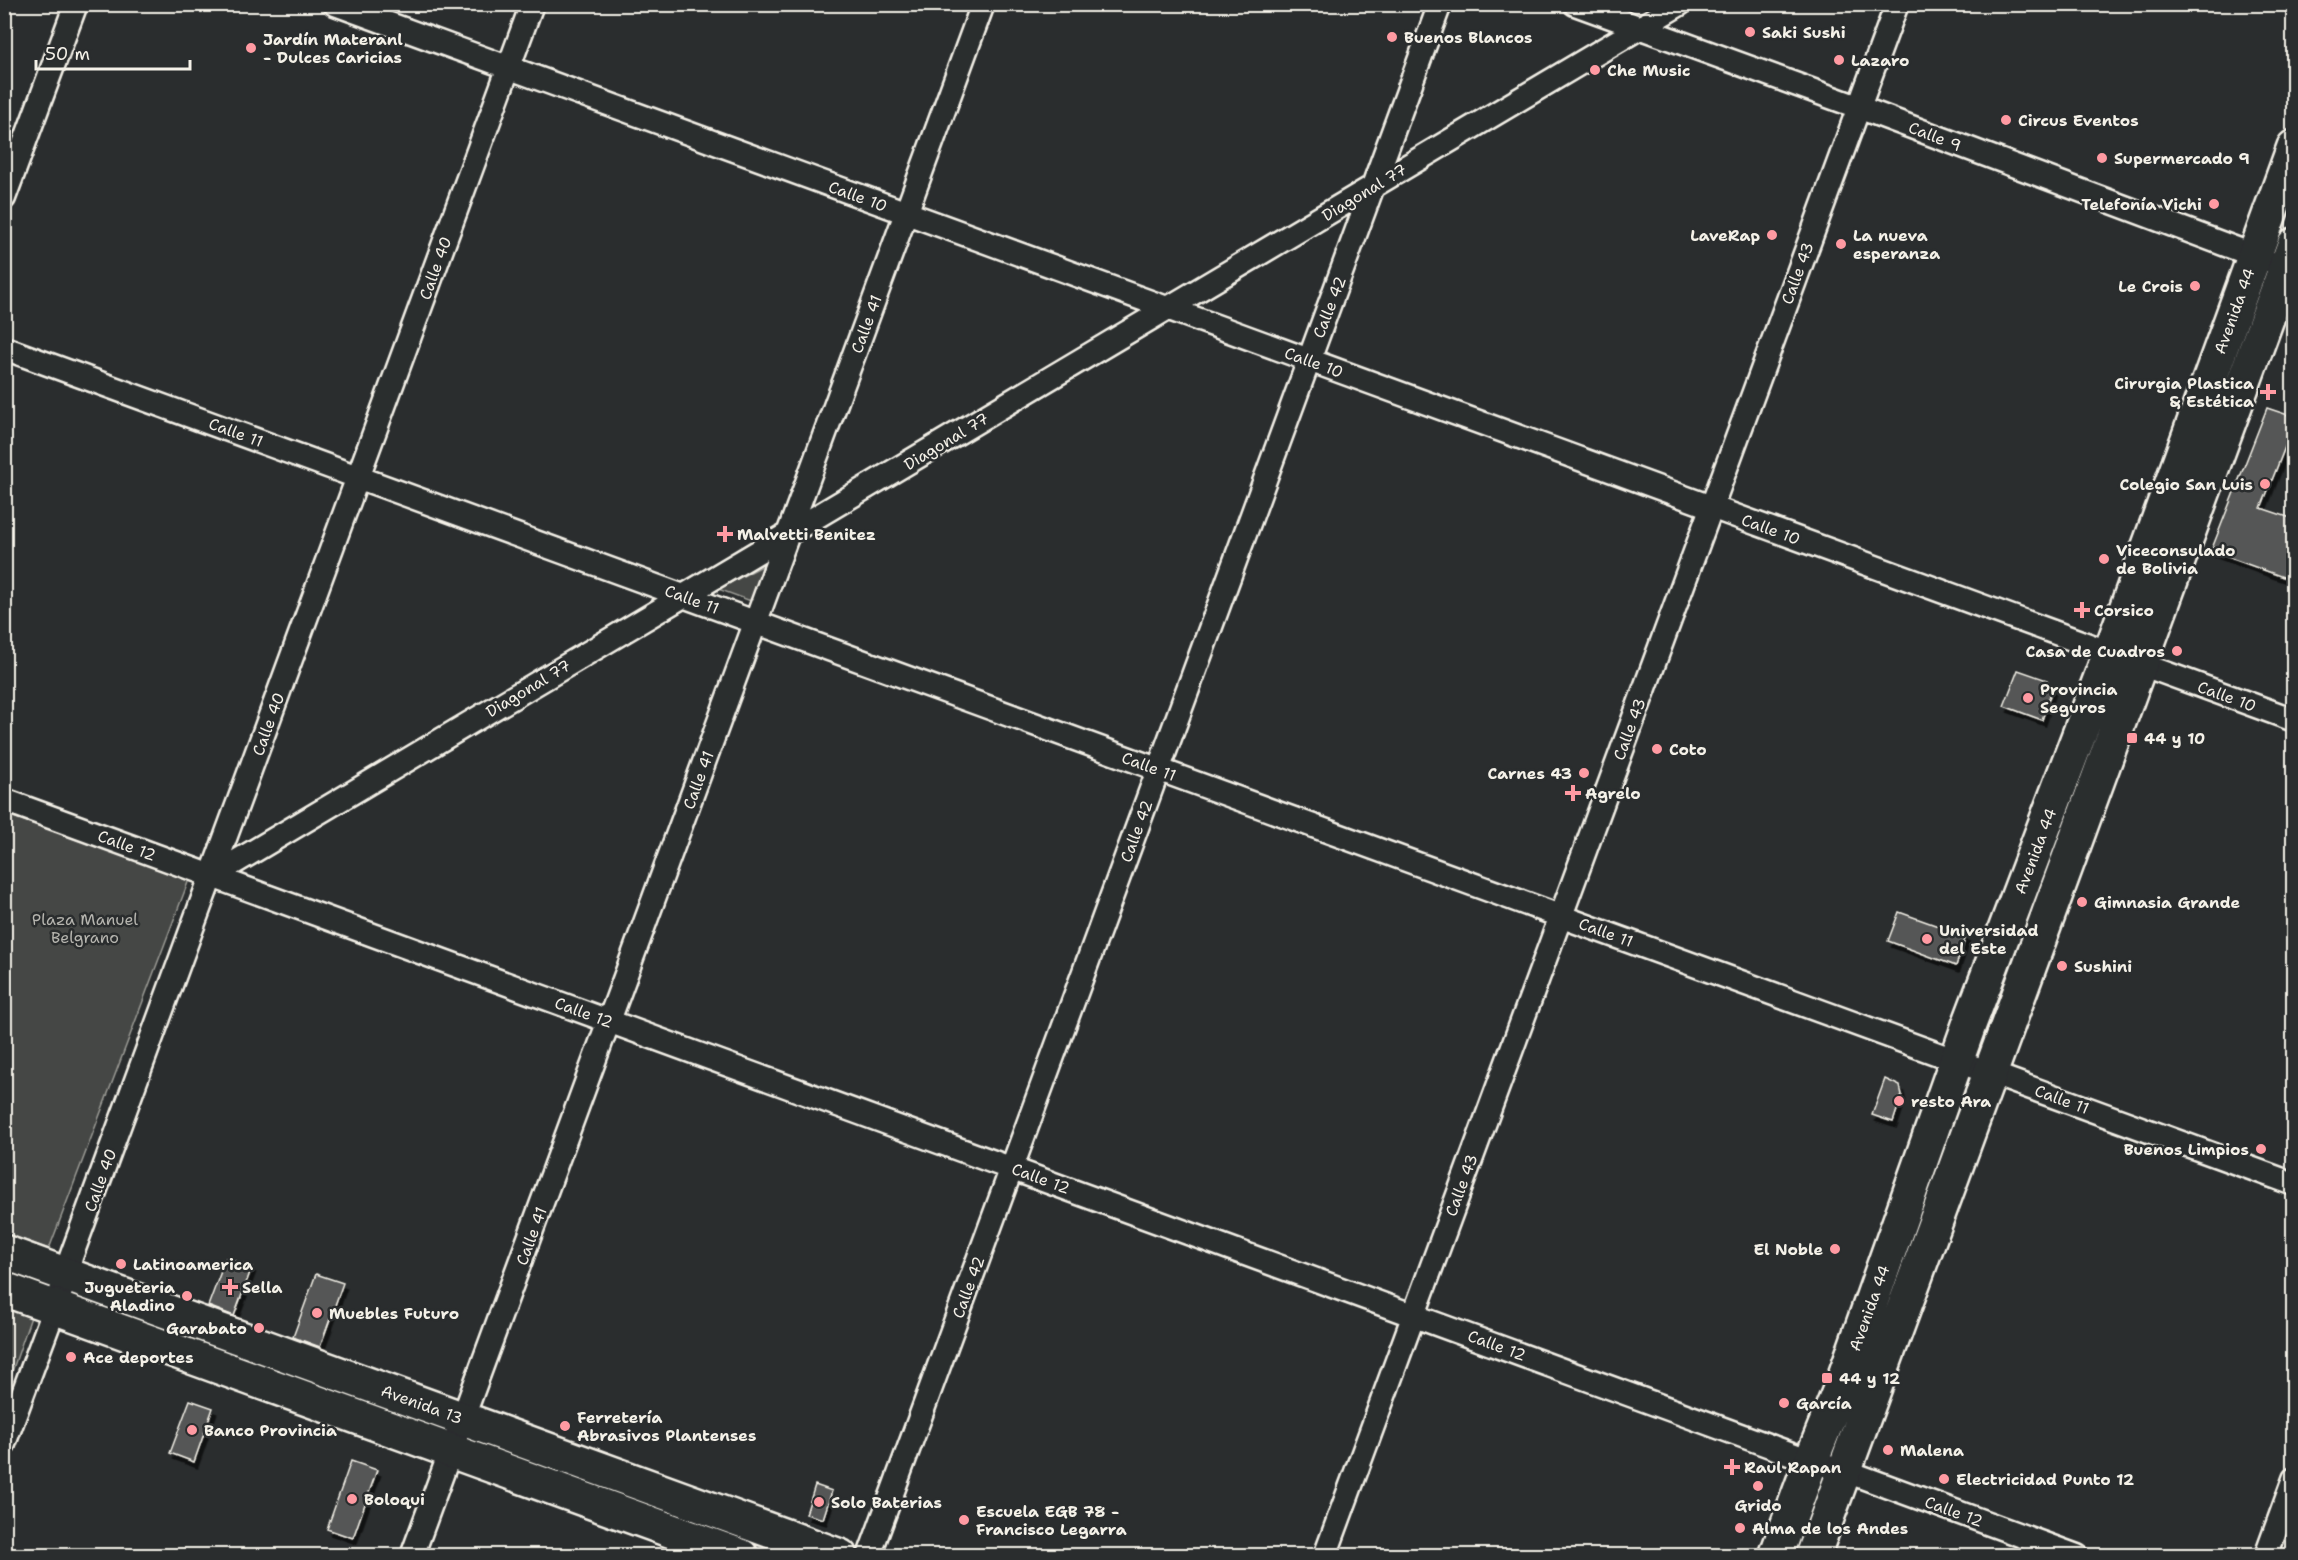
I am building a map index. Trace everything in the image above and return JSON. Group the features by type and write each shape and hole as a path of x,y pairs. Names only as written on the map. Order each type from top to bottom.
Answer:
{"main road":[{"name":"Avenida 44","path":"1813,1556 1989,1072 2254,256 2294,147"},
{"name":"Avenida 44","path":"1776,1556 1842,1384 1957,1059 2291,260"},
{"name":"Avenida 13","path":"4,1252 840,1556"},
{"name":"Avenida 13","path":"4,1289 741,1556"}],"street":[{"path":"4,198 76,4"},
{"name":"Calle 10","path":"335,4 2294,720"},
{"name":"Calle 40","path":"4,1444 532,4"},
{"name":"Calle 41","path":"412,1556 983,4"},
{"name":"Calle 42","path":"869,1556 1440,4"},
{"name":"Calle 9","path":"1575,4 1858,107 2254,256 2291,260"},
{"name":"Diagonal 77","path":"212,876 1680,4"},
{"name":"Calle 43","path":"1325,1556 1897,4"},
{"name":"Calle 11","path":"4,348 1957,1059 2294,1184"},
{"name":"Calle 12","path":"4,800 1811,1461 1843,1470 2077,1556"},
{"path":"2265,1556 2294,1479"}],"green space":[{"path":"764,565 751,601 718,589"},
{"name":"Plaza Manuel Belgrano","path":"4,814 190,877 49,1249 5,1233"},
{"path":"5,1300 33,1311 5,1392"}],"building":[{"name":"Colegio San Luis","path":"2267,408 2294,417 2294,444 2287,442 2261,508 2294,519 2294,581 2211,551"},
{"name":"Provincia Seguros","path":"2018,670 2047,680 2052,689 2042,720 2004,706"},
{"name":"Universidad del Este","path":"1899,912 1966,936 1956,966 1888,941"},
{"path":"1885,1079 1900,1086 1902,1095 1893,1122 1872,1115"},
{"name":"Sella","path":"226,1258 252,1267 234,1316 208,1306"},
{"name":"Muebles Futuro","path":"316,1274 343,1283 320,1347 293,1337"},
{"name":"Banco Provincia","path":"190,1400 213,1408 194,1462 170,1453"},
{"name":"Boloqui","path":"351,1461 377,1470 353,1538 327,1529"},
{"name":"Solo Baterias","path":"815,1485 832,1491 823,1519 806,1514"}],"place":[{"name":"Saki Sushi","path":"1750,32"},
{"name":"Buenos Blancos","path":"1392,37"},
{"name":"Jardín Materanl - Dulces Caricias","path":"251,48"},
{"name":"Lazaro","path":"1839,60"},
{"name":"Che Music","path":"1595,70"},
{"name":"Circus Eventos","path":"2006,120"},
{"name":"Supermercado 9","path":"2102,158"},
{"name":"Telefonía Vichi","path":"2214,204"},
{"name":"LaveRap","path":"1772,235"},
{"name":"La nueva esperanza","path":"1841,244"},
{"name":"Le Crois","path":"2195,286"},
{"name":"Cirurgia Plastica & Estética","path":"2268,392"},
{"name":"Colegio San Luis","path":"2265,484"},
{"name":"Malvetti Benitez","path":"725,534"},
{"name":"Viceconsulado de Bolivia","path":"2104,559"},
{"name":"Corsico","path":"2082,610"},
{"name":"Casa de Cuadros","path":"2177,651"},
{"name":"Provincia Seguros","path":"2028,698"},
{"name":"44 y 10","path":"2132,738"},
{"name":"Coto","path":"1657,749"},
{"name":"Carnes 43","path":"1584,773"},
{"name":"Agrelo","path":"1573,793"},
{"name":"Gimnasia Grande","path":"2082,902"},
{"name":"Universidad del Este","path":"1927,939"},
{"name":"Sushini","path":"2062,966"},
{"name":"resto Ara","path":"1899,1101"},
{"name":"Buenos Limpios","path":"2261,1149"},
{"name":"El Noble","path":"1835,1249"},
{"name":"Latinoamerica","path":"121,1264"},
{"name":"Sella","path":"230,1287"},
{"name":"Jugueteria Aladino","path":"187,1296"},
{"name":"Muebles Futuro","path":"317,1313"},
{"name":"Garabato","path":"259,1328"},
{"name":"Ace deportes","path":"71,1357"},
{"name":"44 y 12","path":"1827,1378"},
{"name":"García","path":"1784,1403"},
{"name":"Ferretería Abrasivos Plantenses","path":"565,1426"},
{"name":"Banco Provincia","path":"192,1430"},
{"name":"Malena","path":"1888,1450"},
{"name":"Raul Rapan","path":"1732,1467"},
{"name":"Electricidad Punto 12","path":"1944,1479"},
{"name":"Grido","path":"1758,1486"},
{"name":"Boloqui","path":"352,1499"},
{"name":"Solo Baterias","path":"819,1502"},
{"name":"Escuela EGB 78 - Francisco Legarra","path":"964,1520"},
{"name":"Alma de los Andes","path":"1740,1528"}]}
